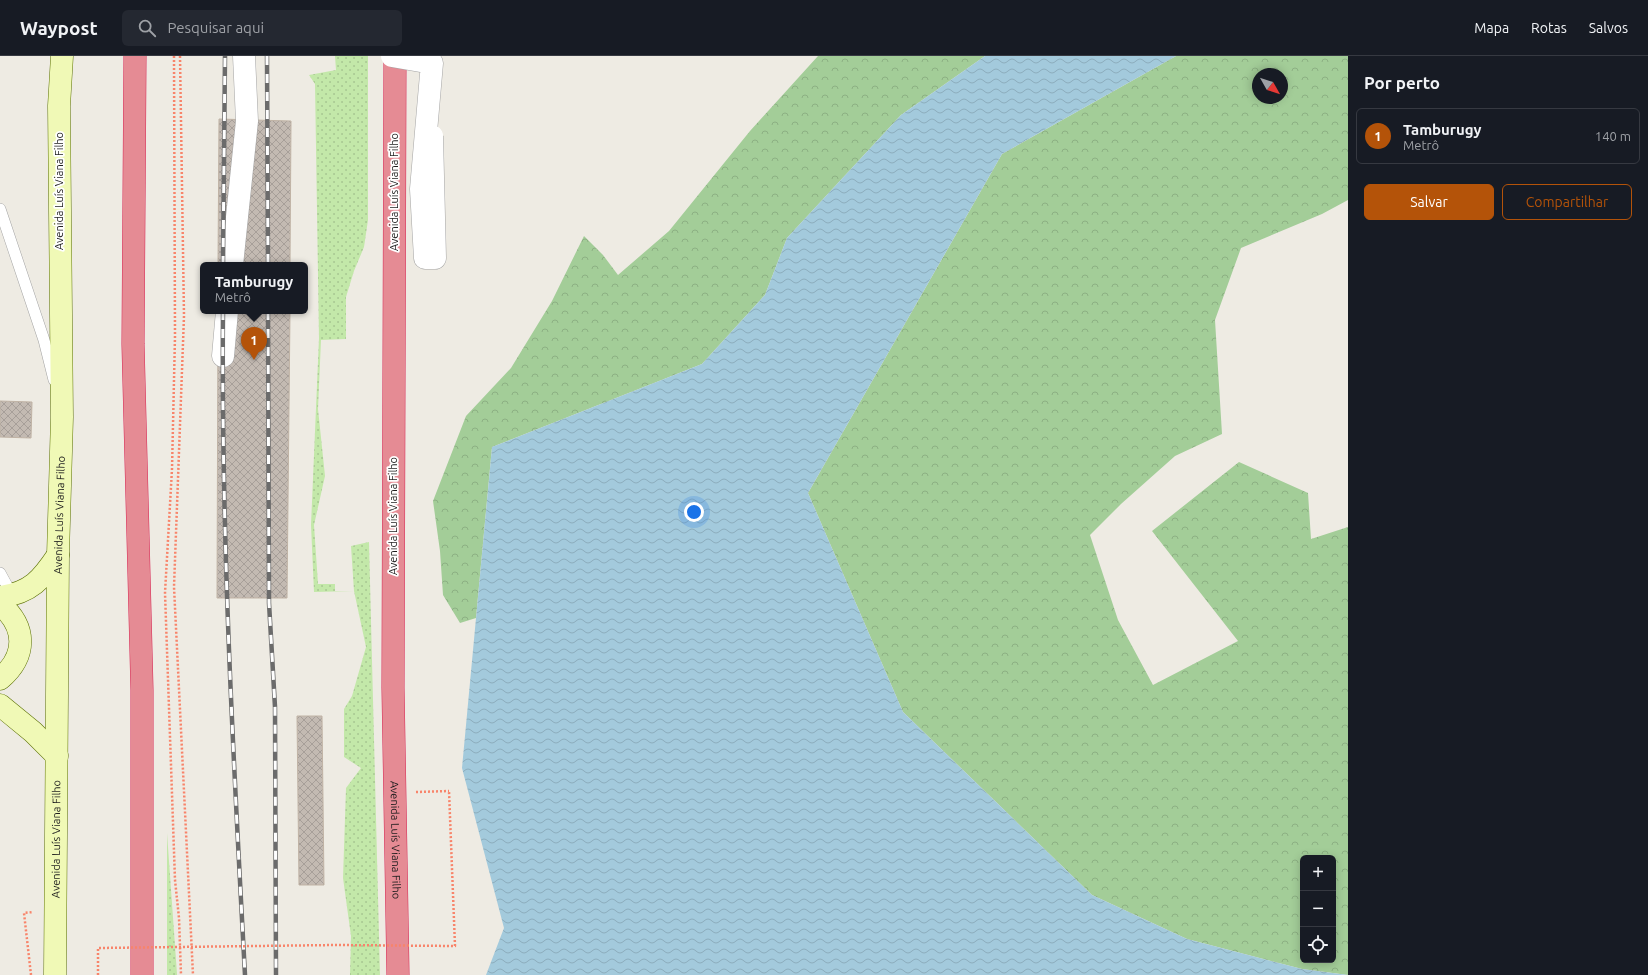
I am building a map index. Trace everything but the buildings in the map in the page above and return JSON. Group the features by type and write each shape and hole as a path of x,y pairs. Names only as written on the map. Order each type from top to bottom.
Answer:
{"highway":[{"path":"135,56 133,344 142,690 142,975"},
{"name":"Avenida Luís Viana Filho","path":"395,56 393,688 398,975"}],"main road":[{"name":"Avenida Luís Viana Filho","path":"55,975 58,555 62,417 59,106 62,56"},
{"path":"0,679 15,663 20,652 21,641 20,632 4,599 32,587 41,578 58,555"},
{"path":"0,705 33,732 57,756"}],"street":[{"path":"232,262 247,121 244,56"},
{"path":"392,56 432,60 420,189 424,258 435,258 432,136"},
{"path":"223,356 227,314"}],"lane":[{"path":"0,209 44,340 62,417"},
{"path":"0,573 4,599"}],"path":[{"path":"174,56 175,336 172,469 165,593 175,880 179,918 181,975"},
{"path":"180,56 184,316 174,587 193,975"},
{"path":"98,975 98,948 335,945 455,946 449,791 395,793"}],"green space":[{"path":"335,56 368,56 368,220 364,247 354,271 346,297 346,339 321,340 318,409 325,476 314,525 318,584 335,584 335,591 354,591 314,592 311,525 319,338 315,84 309,75 336,70"},
{"path":"818,56 985,56 901,115 787,238 765,295 702,364 492,447 476,618 460,623 443,595 440,551 433,501 466,416 511,368 552,301 584,236 603,255 618,275 669,231 750,131"},
{"path":"1176,56 1348,56 1348,200 1322,214 1241,248 1215,320 1222,434 1175,456 1121,504 1090,535 1118,620 1153,685 1238,641 1152,531 1239,462 1308,493 1311,539 1348,527 1348,975 1302,969 1187,939 1092,895 903,712 808,493 1002,154"},
{"path":"369,542 380,975 350,975 351,936 343,878 346,788 361,768 344,757 344,709 352,696 366,647 354,591 351,546"},
{"path":"167,833 177,974 177,975 167,975"}],"water":[{"path":"985,56 1176,56 1002,154 808,493 903,712 1092,895 1187,939 1302,969 1348,975 486,975 504,928 462,768 492,447 702,364 765,295 787,238 901,115"}],"railway":[{"path":"223,262 225,56"},
{"path":"267,56 268,262"},
{"path":"223,314 226,560 232,726 245,975"},
{"path":"268,314 269,603 275,707 276,975"}],"place":[{"name":"Tamburugy","path":"254,360"}]}
